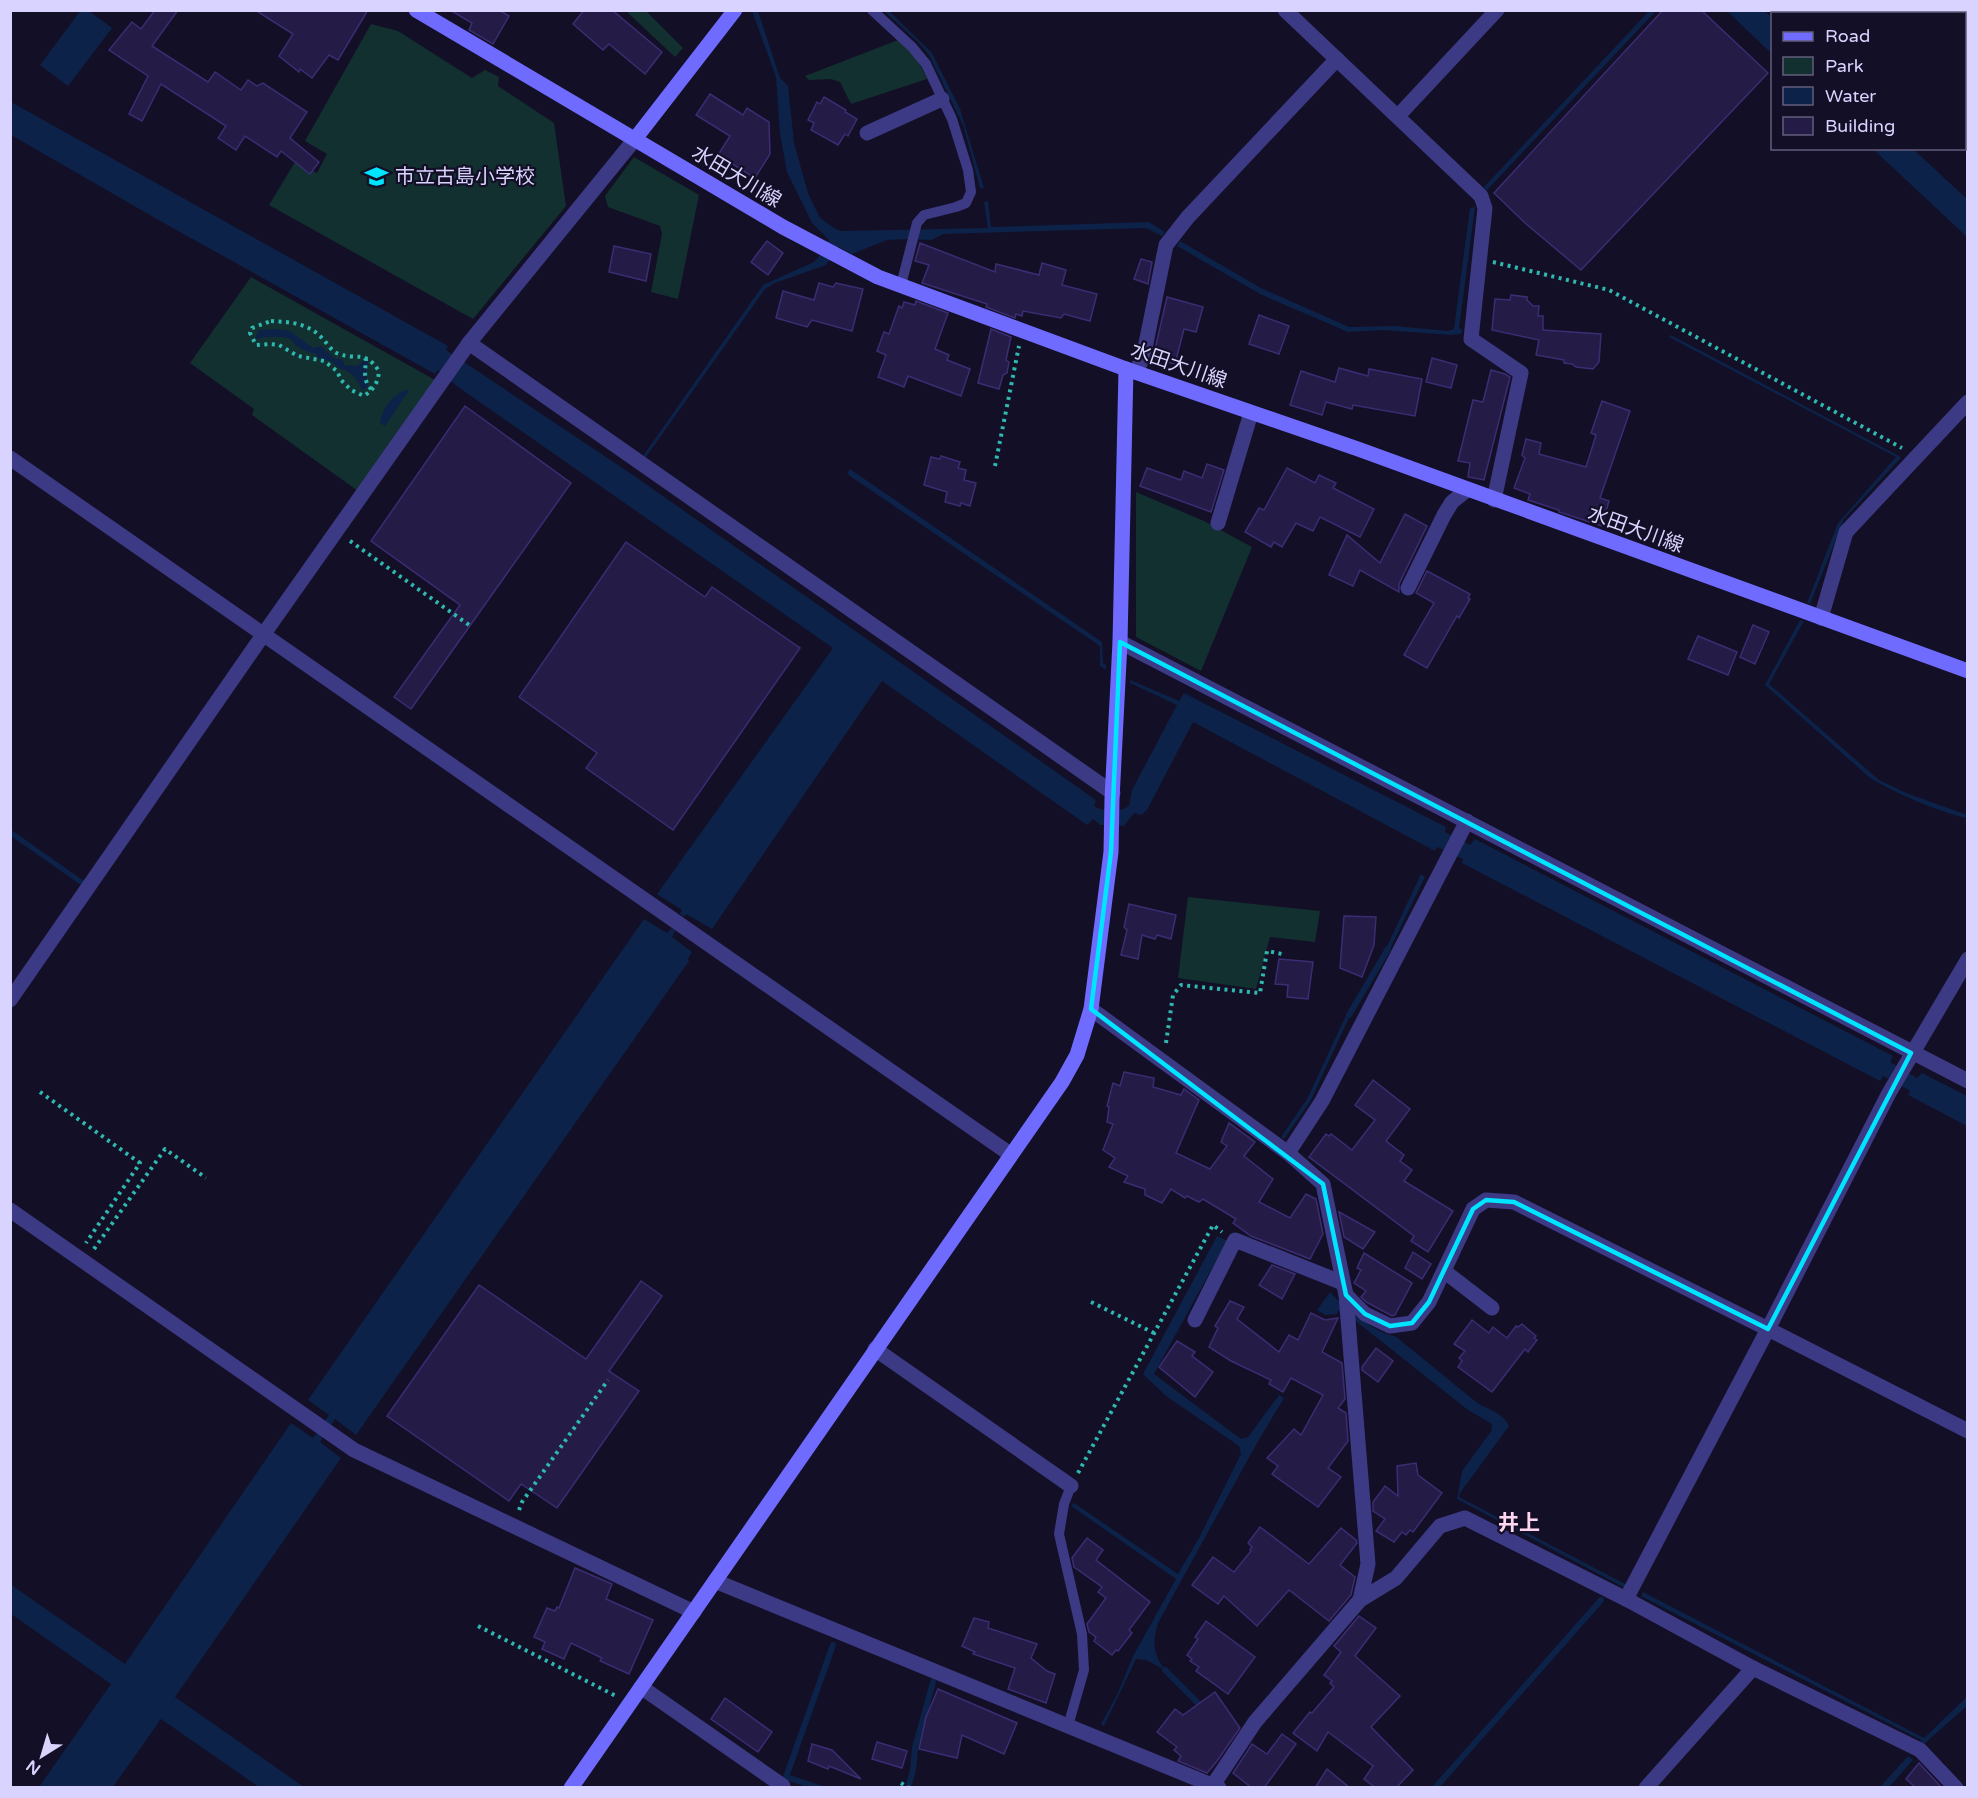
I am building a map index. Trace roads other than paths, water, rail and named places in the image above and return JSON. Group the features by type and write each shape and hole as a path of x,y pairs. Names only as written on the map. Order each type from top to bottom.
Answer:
{"street":[{"name":"水田大川線","path":"416,10 783,227 878,277 1131,371 1358,449 1968,671"},
{"path":"10,1000 263,635 467,347 635,139 735,10"},
{"path":"1285,10 1481,196 1485,208 1471,339 1521,374 1494,500"},
{"path":"1398,116 1497,10"},
{"path":"571,1788 1062,1082 1077,1055 1091,1009 1111,852 1131,371 1143,358 1166,245 1188,217 1336,59"},
{"path":"867,133 942,99"},
{"path":"467,347 1113,796"},
{"path":"1821,618 1846,532 1968,402"},
{"path":"1218,524 1251,413"},
{"path":"10,458 1010,1154"},
{"path":"1408,588 1444,514 1452,502 1467,490"},
{"path":"1120,642 1464,825 1909,1056 1968,1082"},
{"path":"1288,1153 1322,1101 1464,825"},
{"path":"1626,1599 1889,1093 1968,959"},
{"path":"1091,1009 1288,1153 1323,1184 1345,1289 1368,1564 1360,1600"},
{"path":"1195,1320 1235,1240 1345,1289 1365,1314 1390,1326 1412,1323 1429,1302 1473,1209 1486,1200 1514,1202 1968,1431"},
{"path":"10,1210 354,1450 693,1612"},
{"path":"1444,1271 1492,1308"},
{"path":"875,1349 1071,1486"},
{"path":"715,1581 1214,1787 1255,1722 1360,1600 1396,1578 1440,1526 1465,1518 1626,1599 1753,1668 1920,1750 1956,1788"},
{"path":"1646,1788 1753,1668"},
{"path":"641,1687 783,1786"}],"lane":[{"path":"872,10 912,47 926,64 952,119 968,170 971,192 966,202 956,207 924,215 917,223 901,285"},
{"path":"1068,1726 1084,1670 1082,1634 1059,1534 1064,1504 1071,1486"}],"water":[{"path":"81,10 89,11 112,28 68,86 40,65"},
{"path":"752,11 758,11 780,78 788,86 794,143 808,193 820,218 834,228 841,231 988,228 984,202 988,201 991,227 1149,222 1165,232 1162,236 1146,228 944,234 931,240 887,240 852,254 839,247 826,265 775,283 765,289 646,457 643,456 763,285 814,262 823,252 829,240 812,223 787,172 780,134 776,77"},
{"path":"884,11 889,11 932,53 960,109 984,188 980,188 963,125 929,55"},
{"path":"1649,11 1656,11 1487,190 1484,187"},
{"path":"1727,11 1765,11 1771,17 1771,53"},
{"path":"11,102 448,346 446,350 633,475 1096,800 1094,806 1111,811 1129,806 1132,790 1177,705 1130,683 1130,680 1179,701 1184,693 1446,827 1445,832 1470,845 1475,839 1893,1056 1890,1062 1917,1078 1922,1073 1967,1096 1967,1126 1908,1095 1910,1091 1883,1076 1880,1081 1462,863 1463,859 1437,847 1435,851 1193,722 1147,810 1141,815 1134,813 1124,826 1100,825 1093,819 1087,825 882,681 712,929 686,914 684,917 680,914 682,910 657,894 833,648 458,387 438,370 435,374 11,135"},
{"path":"1874,150 1914,150 1967,199 1967,237"},
{"path":"1475,207 1459,328 1462,330 1461,334 1383,330 1348,332 1262,295 1177,246 1180,241 1261,288 1349,327 1395,326 1448,331 1454,329 1470,208"},
{"path":"259,330 290,331 313,348 321,346 335,359 342,359 344,365 357,366 365,360 368,361 366,377 368,387 362,390 351,373 340,369 331,361 318,358 316,354 301,349 292,340 284,337 255,338"},
{"path":"1671,335 1901,457 1844,519 1810,604 1807,603 1838,523 1896,457 1669,337"},
{"path":"408,389 385,426 380,423 383,411 389,402 397,394"},
{"path":"850,469 1102,642 1103,663 1106,665 1106,670 1100,666 1100,646 847,474"},
{"path":"1800,620 1804,621 1769,684 1879,780 1906,793 1967,815 1967,818 1917,801 1869,777 1765,685"},
{"path":"10,829 84,881 81,885 11,836"},
{"path":"1421,874 1425,877 1386,957 1383,955"},
{"path":"644,919 667,933 672,928 675,931 672,937 692,952 689,961 356,1435 335,1419 320,1442 341,1458 175,1697 304,1787 259,1787 161,1719 113,1787 39,1787 111,1684 11,1614 10,1584 125,1664 291,1423 313,1438 329,1415 308,1400"},
{"path":"1350,1007 1353,1009 1310,1102 1284,1139 1281,1137 1307,1099"},
{"path":"1217,1236 1227,1241 1154,1374 1241,1439 1248,1437 1279,1395 1284,1398 1158,1623 1155,1648 1165,1670 1146,1660 1136,1659 1104,1726 1101,1724 1117,1695 1133,1656 1176,1579 1071,1506 1074,1503 1178,1574 1199,1538 1241,1454 1239,1446 1166,1396 1143,1374"},
{"path":"1330,1292 1360,1319 1378,1330 1395,1336 1480,1405 1497,1413 1507,1422 1509,1426 1459,1497 1627,1585 1625,1588 1457,1499 1462,1471 1492,1430 1492,1424 1468,1410 1357,1322 1338,1310 1337,1314 1325,1315 1317,1310"},
{"path":"1643,1592 1924,1738 1967,1697 1967,1706 1924,1744 1921,1743 1921,1740 1641,1596"},
{"path":"1908,1756 1913,1760 1889,1787 1880,1787"}],"waterway":[{"path":"1349,1015 1388,949"},
{"path":"1435,1788 1601,1600"},
{"path":"820,1788 786,1777 833,1645"},
{"path":"1165,1670 1197,1702"},
{"path":"908,1788 913,1770 915,1748 933,1682"}],"place":[{"name":"市立古島小学校","path":"377,176"}],"district":[{"name":"井上","path":"1519,1523"}]}
